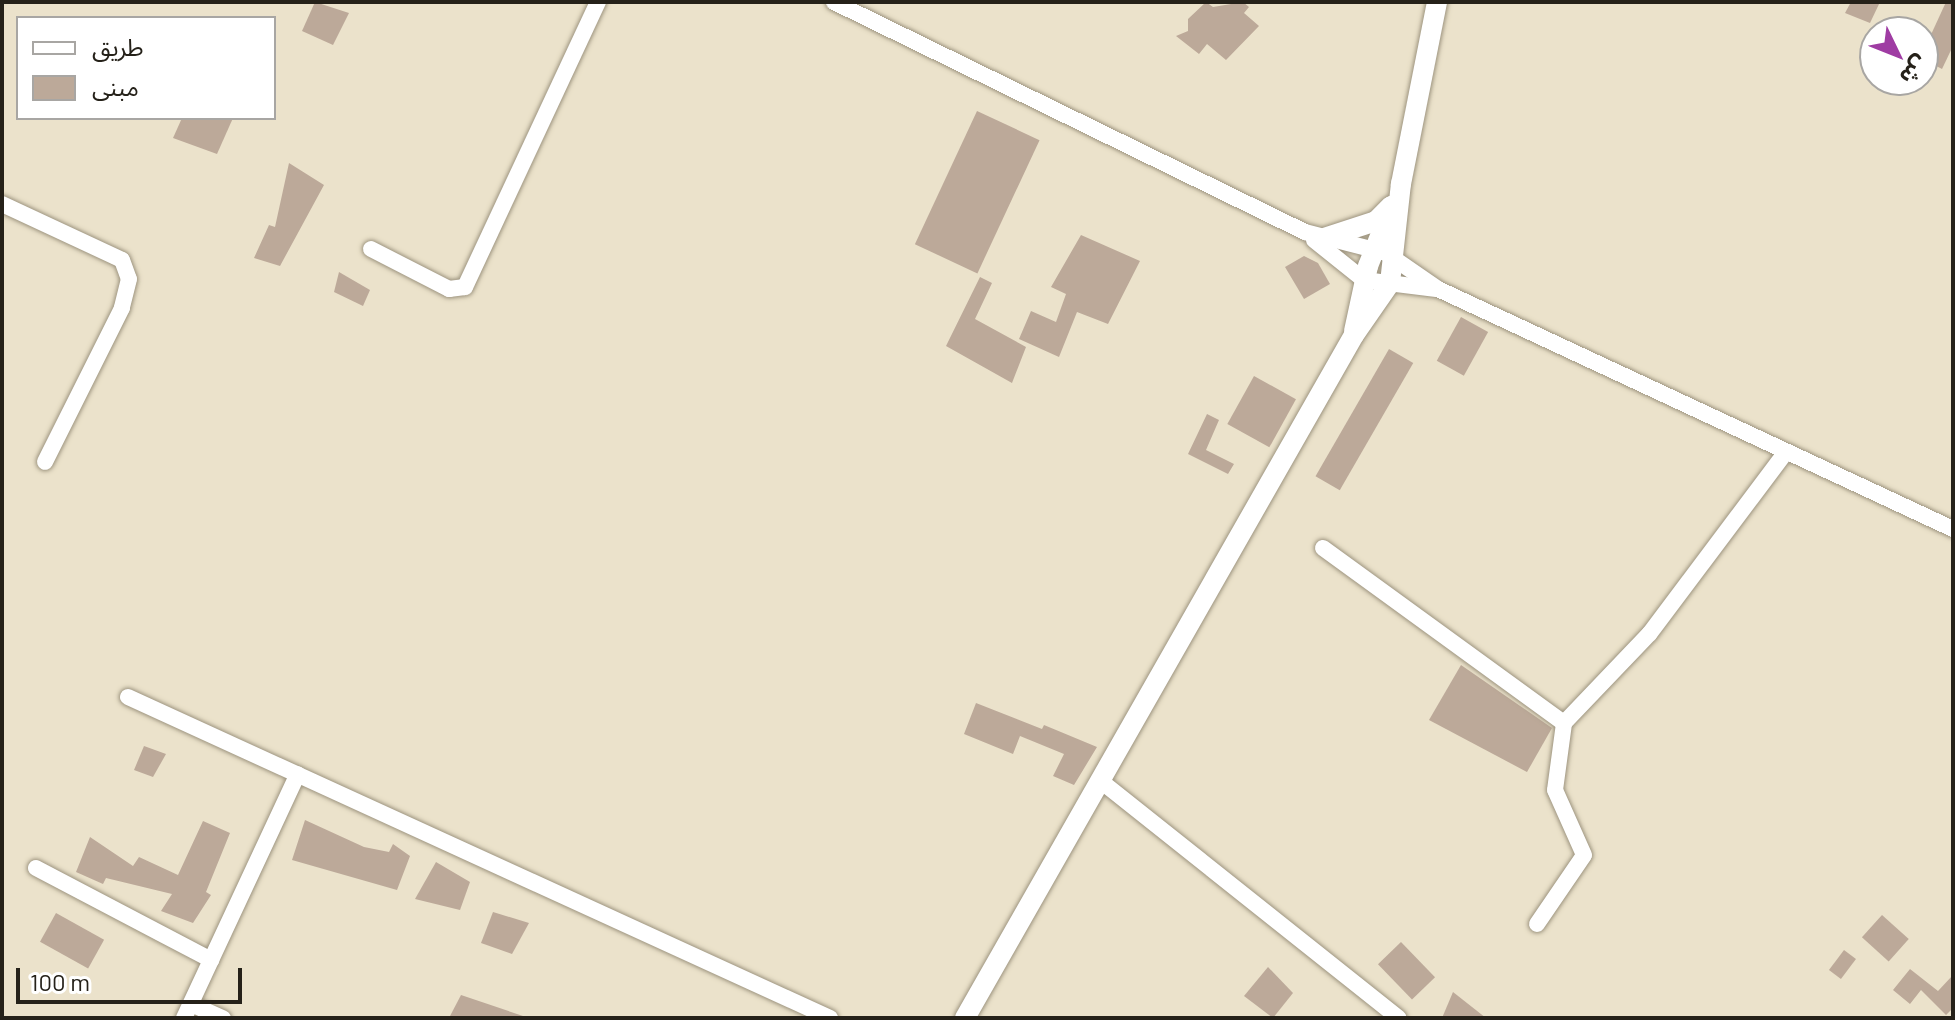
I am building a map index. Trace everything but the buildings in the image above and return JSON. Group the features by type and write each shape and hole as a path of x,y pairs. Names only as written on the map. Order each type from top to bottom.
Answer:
{"street":[{"path":"371,249 449,289 465,287 598,2"},
{"path":"834,2 1313,236 1374,250 1394,258 1438,289 1953,529"},
{"path":"965,1018 1354,335 1390,283 1397,194 1437,2"},
{"path":"1313,236 1376,221 1397,194"},
{"path":"1354,335 1364,280 1397,194"},
{"path":"2,204 122,260 129,279 122,308 45,462"},
{"path":"1313,236 1364,280 1438,289"},
{"path":"1537,924 1584,855 1555,790 1564,723 1650,633 1786,452"},
{"path":"1323,548 1564,723"},
{"path":"128,697 830,1018"},
{"path":"223,1018 188,1011 298,774"},
{"path":"1102,782 1399,1018"},
{"path":"36,868 211,960"}]}
